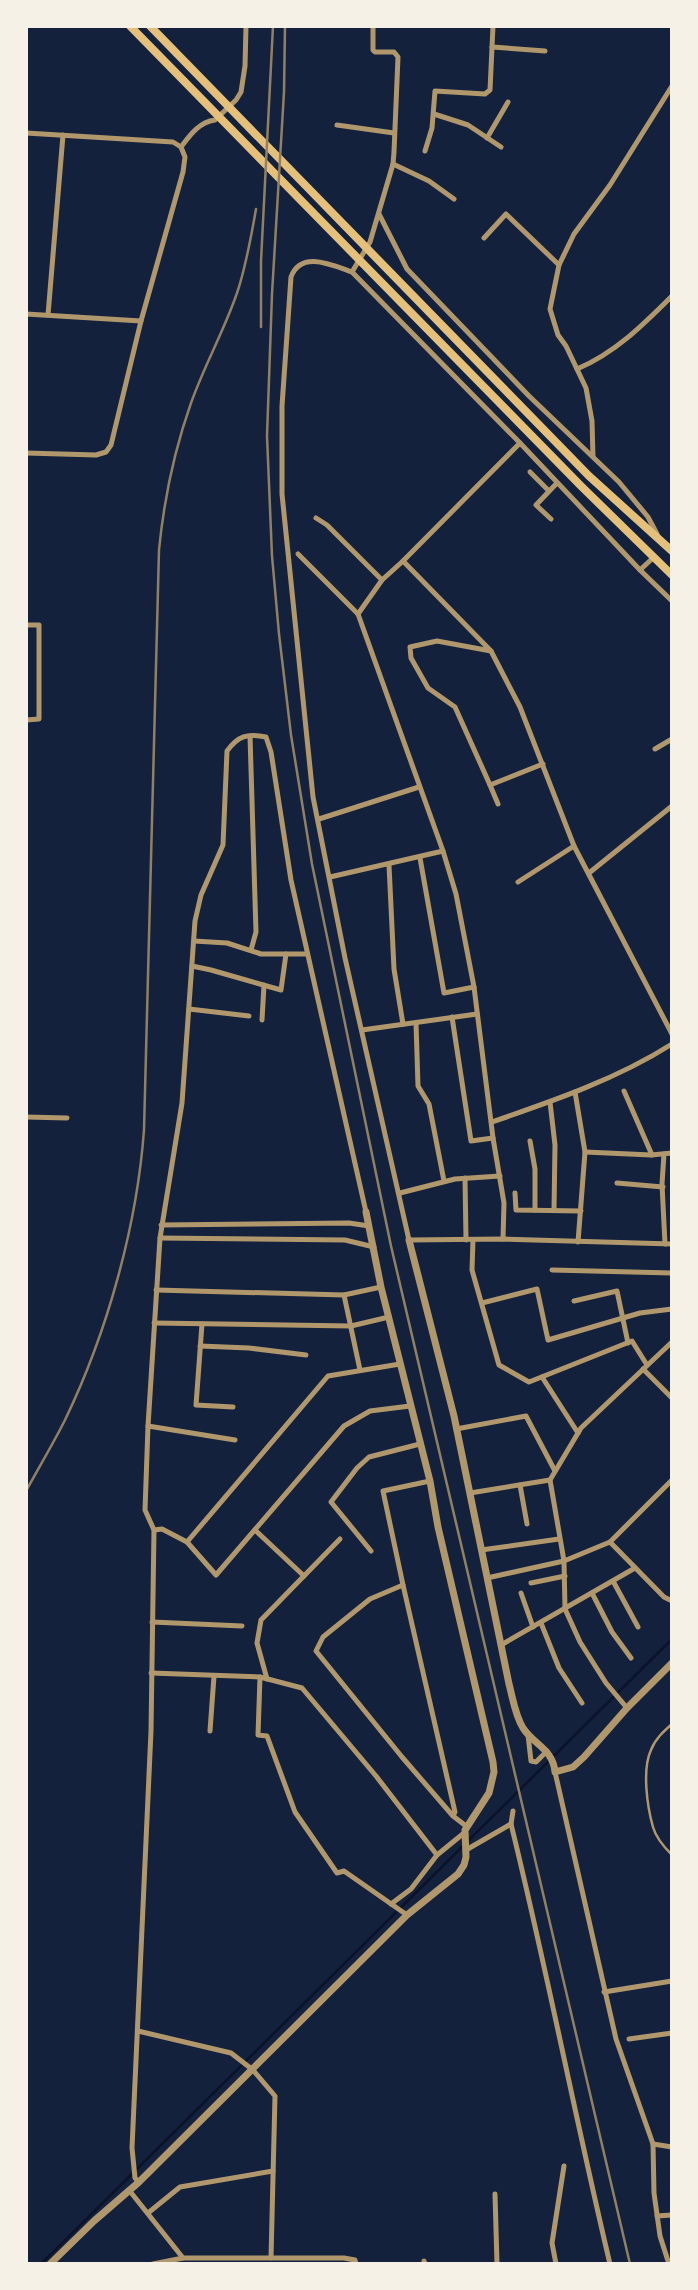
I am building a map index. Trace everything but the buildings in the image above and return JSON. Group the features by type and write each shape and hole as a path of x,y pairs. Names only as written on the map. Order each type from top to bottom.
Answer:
{"main road":[{"path":"130,26 581,486 672,575"},
{"path":"150,26 589,476 672,551"}],"street":[{"path":"181,147 203,123 215,120 240,95 244,81 246,26"},
{"path":"352,272 370,242 393,164 398,57 394,52 373,50 373,26"},
{"path":"425,151 432,128 436,90 485,94 490,90 493,26"},
{"path":"492,47 545,51"},
{"path":"593,457 592,421 586,388 558,335 550,309 559,265 573,234 610,185 672,86"},
{"path":"486,138 508,102"},
{"path":"434,114 468,125 501,147"},
{"path":"337,125 394,133"},
{"path":"26,133 173,142 181,147 185,157 111,445 106,452 96,455 26,453"},
{"path":"48,315 63,135"},
{"path":"393,164 429,181 454,199"},
{"path":"379,214 407,269 529,396 638,503 659,539"},
{"path":"484,238 506,214 559,265"},
{"path":"669,2264 657,2216 653,2144 616,2039 554,1762 548,1752 528,1735 514,1706 456,1429 409,1240 345,958 313,797 284,517 282,406 291,277 294,270 301,264 321,262 352,272 672,601"},
{"path":"577,369 600,359 622,344 672,296"},
{"path":"26,314 141,321"},
{"path":"358,614 383,580 520,443"},
{"path":"530,472 549,491"},
{"path":"551,519 536,505 557,483"},
{"path":"316,518 327,525 383,580"},
{"path":"298,554 358,614 456,894 474,987 504,1203 503,1239"},
{"path":"640,570 654,557"},
{"path":"403,561 491,651 520,707 575,846 672,1034"},
{"path":"26,625 40,625 39,719 26,720"},
{"path":"491,651 437,641 414,645 409,651 428,688 456,707 498,804"},
{"path":"250,736 256,932 251,950"},
{"path":"137,2180 133,2163 151,1731 154,1530 145,1510 161,1225 182,1103 195,921 201,895 223,845 227,751 234,741 250,736 265,737 271,752 291,880 307,954 381,1287 429,1481 493,1762 494,1772 489,1793 465,1832 437,1855 411,1889 393,1905"},
{"path":"655,749 672,739"},
{"path":"490,785 543,764"},
{"path":"319,819 419,788"},
{"path":"589,873 672,806"},
{"path":"517,882 575,846"},
{"path":"330,877 443,851"},
{"path":"419,858 443,992 474,987"},
{"path":"389,865 394,969 403,1024"},
{"path":"194,941 227,943 261,954 307,954"},
{"path":"192,966 281,990 286,954"},
{"path":"262,1020 264,985"},
{"path":"189,1009 249,1016"},
{"path":"362,1030 477,1014"},
{"path":"452,1017 471,1140 493,1138"},
{"path":"416,1023 418,1086 429,1104 444,1181"},
{"path":"492,1122 575,1092 672,1044"},
{"path":"624,1091 652,1155"},
{"path":"575,1092 585,1152 578,1242"},
{"path":"550,1102 555,1145 554,1210"},
{"path":"26,1116 67,1118"},
{"path":"530,1141 535,1169 535,1210"},
{"path":"585,1152 652,1155 672,1153"},
{"path":"409,1240 503,1239 668,1244 663,1188 664,1154"},
{"path":"400,1193 444,1181 500,1176"},
{"path":"465,1178 472,1270 499,1366 529,1382 632,1341 645,1367 672,1398"},
{"path":"617,1183 663,1188"},
{"path":"515,1193 516,1210 581,1210"},
{"path":"161,1225 349,1223 369,1226"},
{"path":"160,1238 345,1240 374,1247"},
{"path":"552,1270 672,1273"},
{"path":"156,1290 344,1295 381,1287"},
{"path":"482,1303 537,1289 548,1340 640,1313 672,1309"},
{"path":"574,1301 617,1291 628,1343"},
{"path":"344,1295 360,1370"},
{"path":"154,1323 351,1326 389,1317"},
{"path":"201,1324 196,1405 233,1407"},
{"path":"627,1707 606,1683 580,1642 565,1609 564,1561 550,1480 578,1433 672,1342"},
{"path":"200,1346 249,1348 306,1355"},
{"path":"187,1542 328,1376 400,1364"},
{"path":"542,1377 578,1433"},
{"path":"154,1530 162,1529 187,1542 216,1574 344,1426 370,1411 410,1406"},
{"path":"456,1429 526,1416 555,1471"},
{"path":"148,1426 235,1440"},
{"path":"371,1551 331,1502 369,1457 420,1444"},
{"path":"470,1493 550,1480"},
{"path":"487,1578 564,1561 610,1542 672,1480"},
{"path":"429,1481 383,1491 440,1740 455,1812 453,1816"},
{"path":"520,1485 527,1524"},
{"path":"254,1530 304,1576"},
{"path":"341,1539 261,1620 257,1643 263,1678 258,1735 267,1736 295,1812 337,1874 344,1871 405,1913"},
{"path":"481,1550 559,1539"},
{"path":"610,1542 664,1598 672,1601"},
{"path":"501,1645 635,1568"},
{"path":"531,1583 565,1576"},
{"path":"612,1581 638,1626"},
{"path":"50,2264 253,2070 405,1913 458,1874 464,1865 465,1832 316,1651 323,1637 370,1599 403,1585"},
{"path":"520,1593 533,1628"},
{"path":"592,1593 612,1632 631,1658"},
{"path":"152,1622 242,1626"},
{"path":"541,1623 559,1668 582,1703"},
{"path":"555,1772 573,1767 627,1707 672,1663"},
{"path":"151,1673 263,1678 302,1688 376,1776 437,1855"},
{"path":"211,1731 214,1676"},
{"path":"528,1735 532,1762 536,1762 548,1752"},
{"path":"513,1811 511,1824 610,2264"},
{"path":"466,1848 511,1824"},
{"path":"604,1992 672,1981"},
{"path":"138,2031 232,2053 253,2070 275,2096 271,2258"},
{"path":"629,2039 672,2033"},
{"path":"653,2144 672,2147"},
{"path":"556,2264 552,2243 564,2166"},
{"path":"148,2213 180,2187 273,2171"},
{"path":"129,2190 183,2258"},
{"path":"495,2194 496,2264"},
{"path":"657,2216 672,2215"},
{"path":"153,2264 183,2258 344,2258 355,2260 356,2264"}],"lane":[{"path":"672,1724 655,1741 645,1773 653,1828 672,1854"}],"waterway":[{"path":"468,1841 672,1639"},
{"path":"41,2264 463,1846"}],"railway":[{"path":"261,327 261,261 273,26"},
{"path":"285,26 267,436 272,556 291,735 312,864 391,1246 630,2264"},
{"path":"26,1491 65,1420 94,1351 118,1278 135,1204 144,1130 161,531 170,475 185,421 237,293 256,209"}]}
